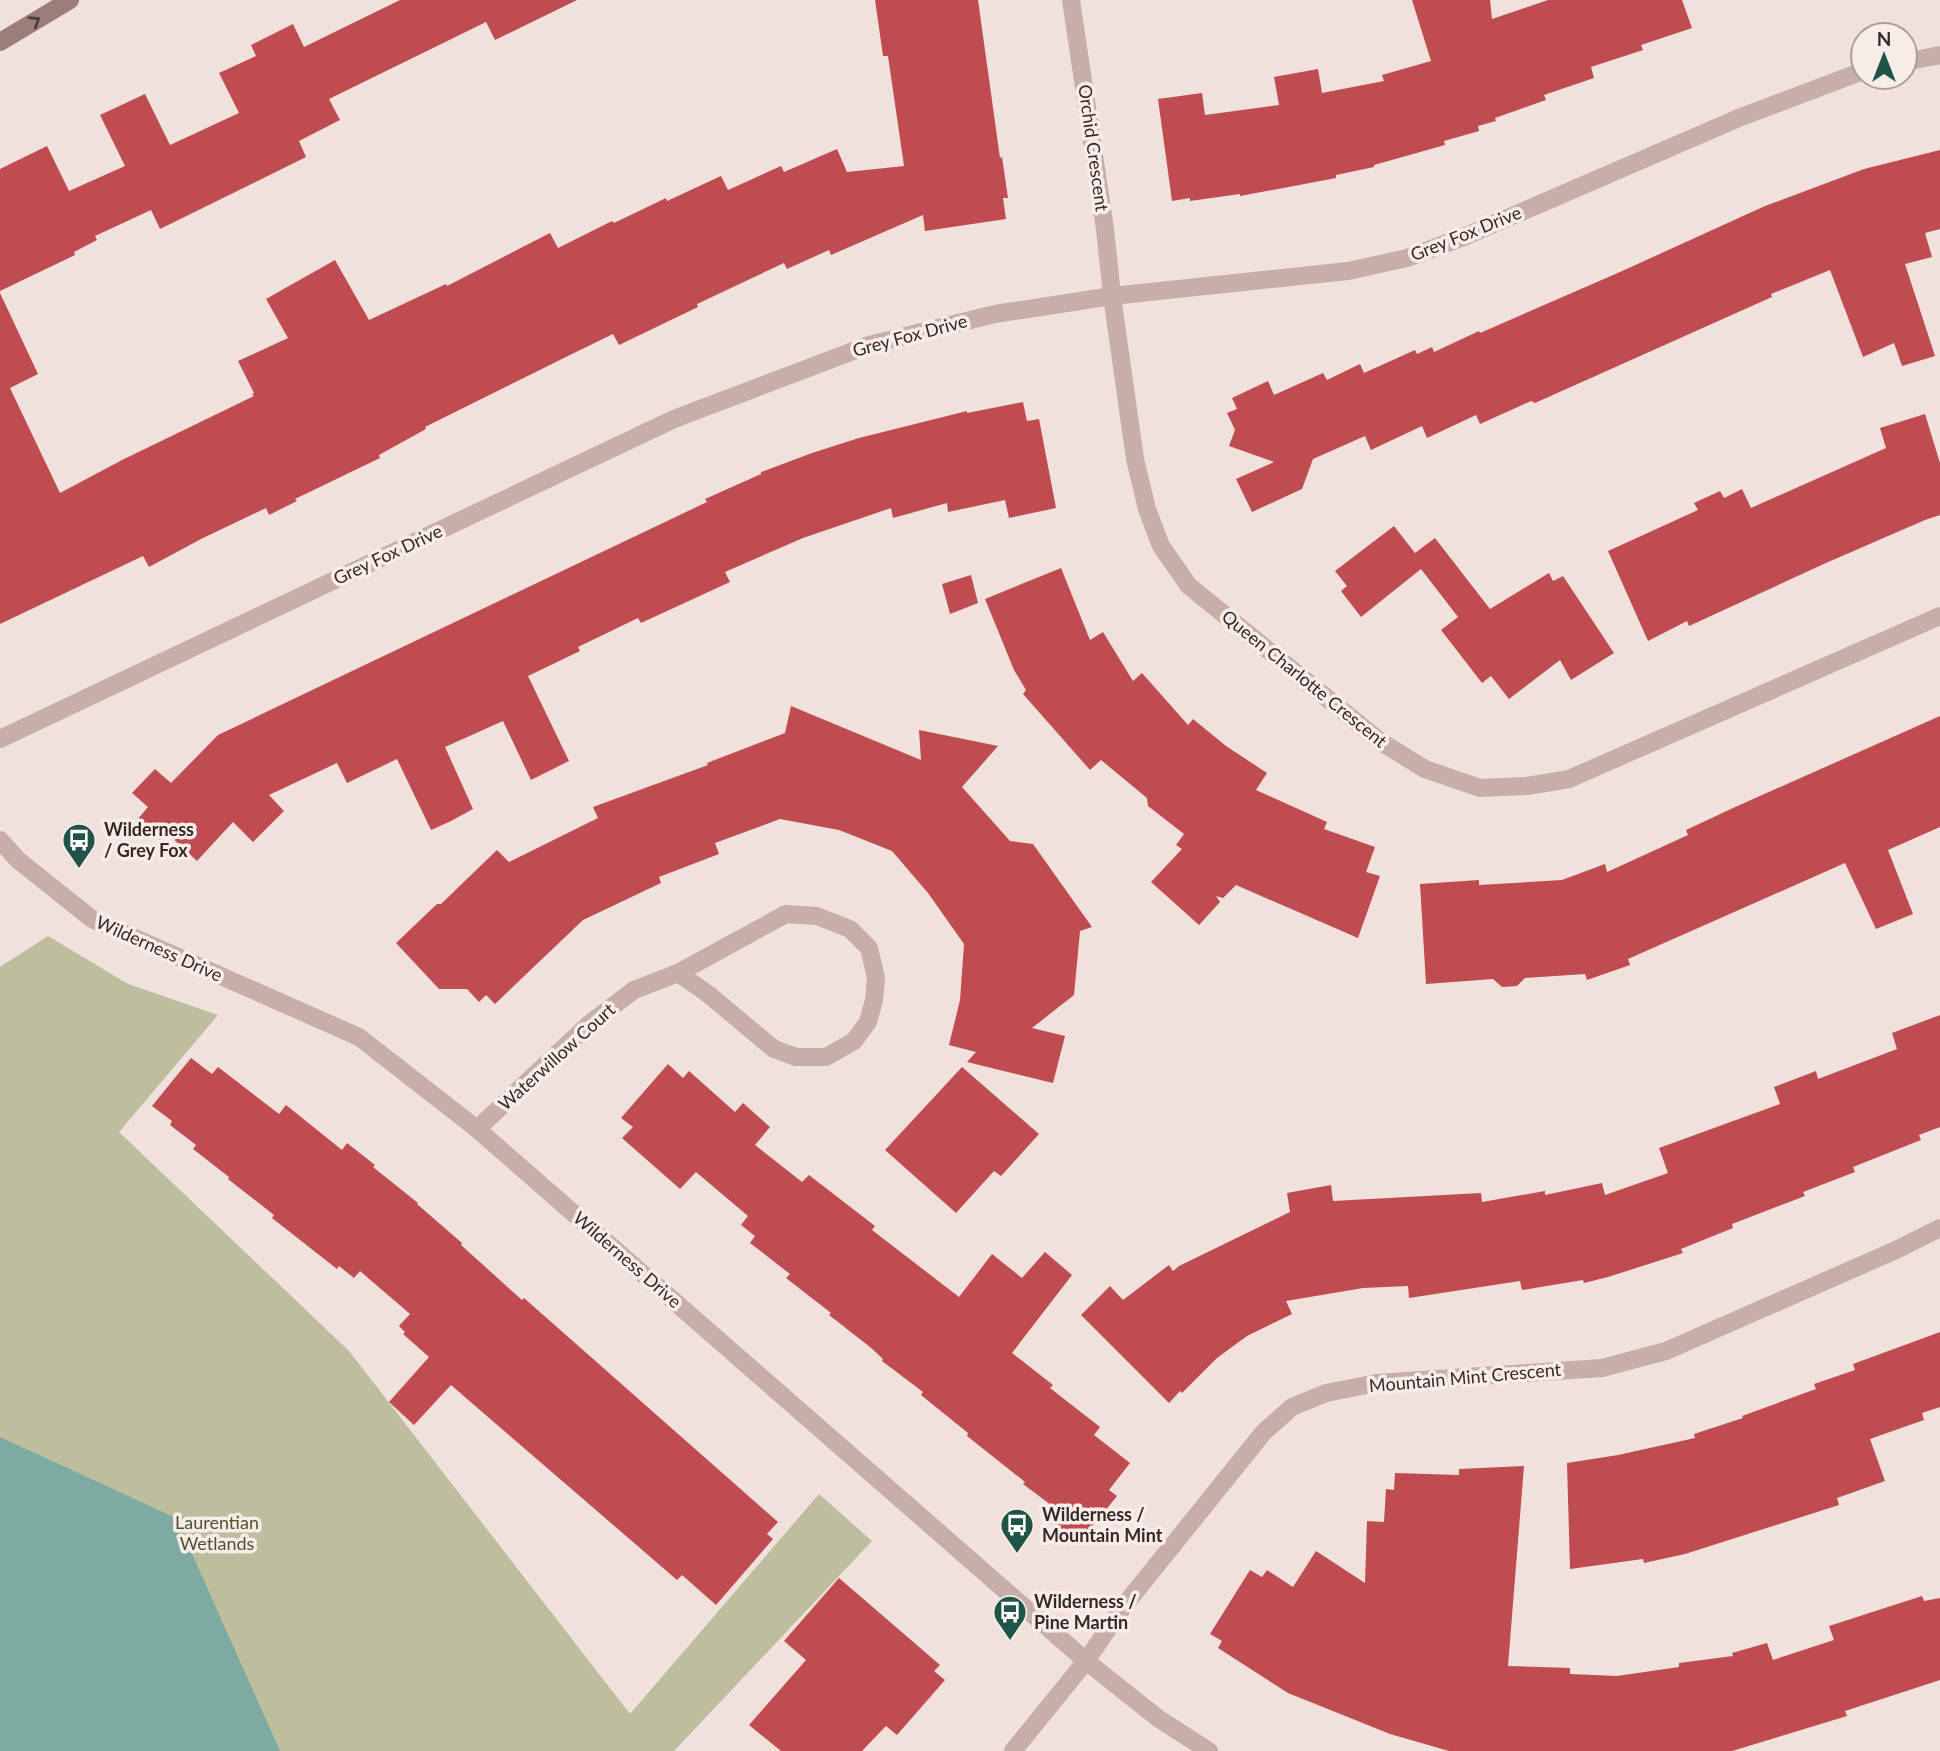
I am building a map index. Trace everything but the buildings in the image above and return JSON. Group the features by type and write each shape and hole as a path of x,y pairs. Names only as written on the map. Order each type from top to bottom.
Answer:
{"main road":[{"path":"0,42 70,0"}],"street":[{"name":"Orchid Crescent","path":"1071,0 1105,229 1112,296"},
{"path":"1919,59 1940,55"},
{"name":"Grey Fox Drive","path":"0,739 674,419 869,345 995,314 1112,296 1348,271 1407,258 1466,236 1741,117 1849,76"},
{"name":"Queen Charlotte Crescent","path":"1112,296 1135,459 1147,509 1161,546 1189,586 1381,743 1425,769 1480,788 1527,786 1569,779 1940,616"},
{"name":"Wilderness Drive","path":"0,840 18,860 92,919 359,1037 477,1129 1086,1661 1159,1719 1209,1751"},
{"name":"Waterwillow Court","path":"477,1129 588,1025 634,990 678,973 786,914 817,915 850,929 869,948 876,978 868,1022 854,1041 826,1057 796,1057 774,1049 708,994 678,973"},
{"name":"Mountain Mint Crescent","path":"1013,1751 1086,1661 1123,1607 1263,1433 1292,1407 1326,1393 1377,1384 1602,1368 1665,1351 1896,1250 1940,1228"}],"green space":[{"name":"Laurentian Wetlands","path":"48,936 128,984 218,1015 119,1132 349,1351 630,1714 819,1494 872,1541 674,1751 0,1751 0,967"}],"water":[{"path":"0,1437 176,1518 280,1751 0,1751"}],"place":[{"name":"Wilderness / Grey Fox","path":"79,870"},
{"name":"Wilderness / Mountain Mint","path":"1017,1555"},
{"name":"Wilderness / Pine Martin","path":"1010,1642"}]}
